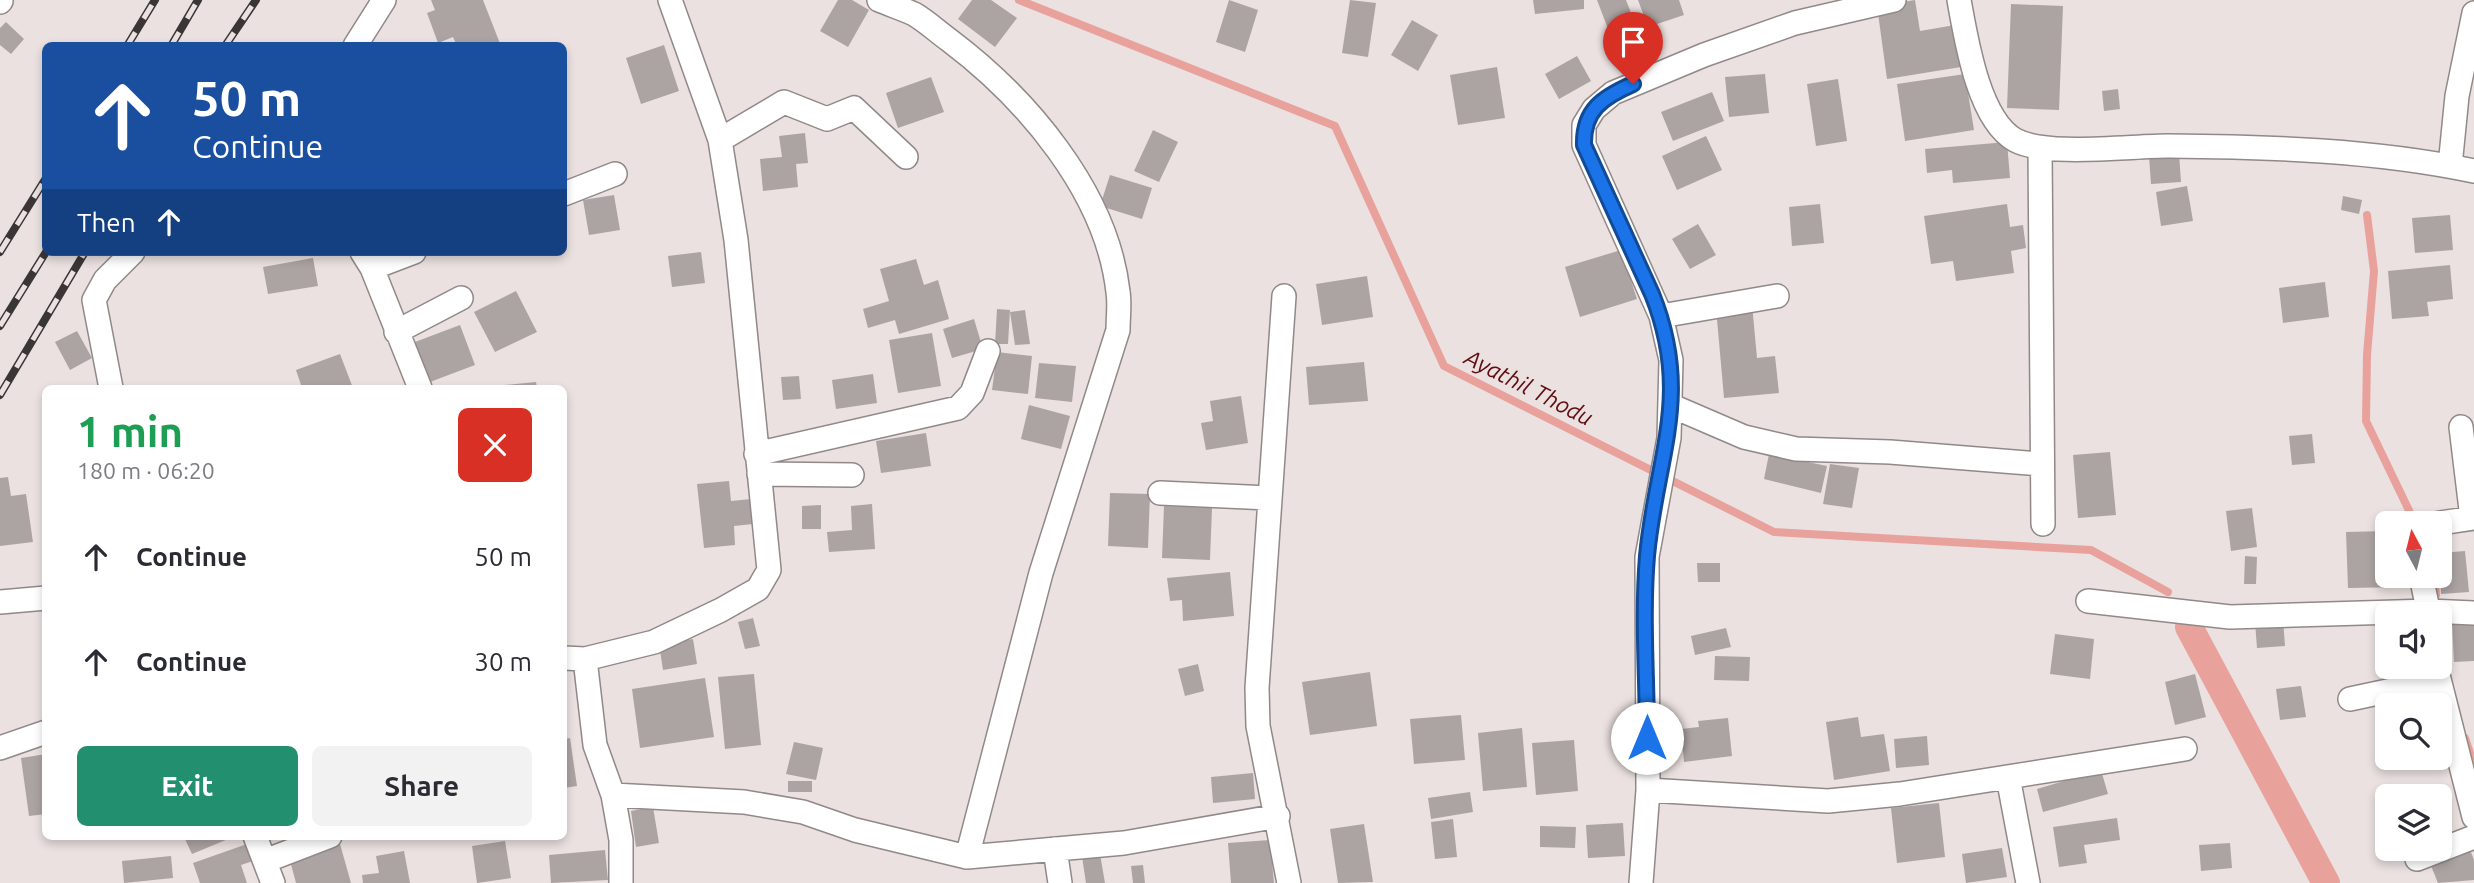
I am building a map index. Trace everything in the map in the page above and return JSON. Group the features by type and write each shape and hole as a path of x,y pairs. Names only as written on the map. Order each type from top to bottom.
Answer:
{"street":[{"path":"358,42 384,0"},
{"path":"621,883 621,840 613,795 595,745 574,658 654,642 758,589 769,570 736,240 720,140 670,0"},
{"path":"879,0 916,15 973,58 1023,106 1057,148 1097,219 1110,254 1118,292 1118,330 1041,573 967,857"},
{"path":"1642,883 1648,790 1647,556 1669,438 1672,406 1671,360 1661,316 1584,145 1584,125 1594,109 1613,93 1704,55 1795,23 1894,0"},
{"path":"1959,0 1972,65 1995,117 2014,139 2040,148 2168,146 2333,152 2474,171"},
{"path":"2450,166 2457,96 2474,13"},
{"path":"720,140 783,102 827,119 855,108 906,157"},
{"path":"2040,148 2040,464 2043,524"},
{"path":"567,193 615,174"},
{"path":"110,385 94,300 105,280 129,256"},
{"path":"390,256 367,260 419,385"},
{"path":"1284,296 1257,652 1258,726 1278,816 1289,883"},
{"path":"1661,316 1777,296"},
{"path":"396,332 461,298"},
{"path":"757,464 958,408 972,393 988,352"},
{"path":"1672,406 1744,437 1796,449 1890,452 2040,464"},
{"path":"2452,521 2473,518 2461,427"},
{"path":"757,464 852,475"},
{"path":"1160,492 1269,498"},
{"path":"0,602 42,598"},
{"path":"2088,601 2230,617 2375,614"},
{"path":"2452,613 2474,613"},
{"path":"2350,699 2417,679"},
{"path":"2439,679 2474,817"},
{"path":"0,748 42,733"},
{"path":"1648,790 1828,801 1900,794 2185,750"},
{"path":"2008,777 2028,883"},
{"path":"613,795 744,802 803,812 855,830 967,857 1124,843 1278,816"},
{"path":"2452,845 2474,837"},
{"path":"257,840 273,883"},
{"path":"265,861 320,840"},
{"path":"1055,849 1060,883"}],"building":[{"path":"431,0 483,0 499,42 455,42 453,37 438,42 427,13 435,10"},
{"path":"838,0 852,0 869,10 848,47 820,31"},
{"path":"972,0 991,0 1017,18 995,47 958,19"},
{"path":"1229,0 1258,10 1245,52 1216,42"},
{"path":"1350,0 1376,3 1368,57 1342,53"},
{"path":"1533,0 1584,0 1584,9 1535,14"},
{"path":"1597,0 1626,0 1639,33 1613,42"},
{"path":"1638,0 1679,0 1684,15 1648,27"},
{"path":"1915,0 1920,31 1955,25 1961,67 1887,79 1877,6"},
{"path":"2011,4 2063,6 2059,110 2007,108"},
{"path":"1412,20 1438,35 1418,71 1391,55"},
{"path":"6,22 24,39 11,54 0,45 0,28"},
{"path":"664,45 679,91 641,104 626,58"},
{"path":"1577,56 1591,81 1559,99 1545,74"},
{"path":"1497,67 1505,118 1458,125 1450,75"},
{"path":"1765,74 1769,113 1729,117 1725,77"},
{"path":"1965,74 1974,130 1905,141 1897,84"},
{"path":"931,77 944,112 898,128 886,93"},
{"path":"1838,79 1847,141 1816,146 1807,84"},
{"path":"2118,89 2120,109 2104,111 2102,91"},
{"path":"1712,92 1724,121 1673,141 1661,112"},
{"path":"1153,130 1178,142 1159,182 1134,171"},
{"path":"805,133 808,163 796,164 798,187 763,191 760,159 782,157 779,136"},
{"path":"1706,136 1722,170 1677,190 1662,156"},
{"path":"2007,142 2010,178 1953,183 1952,170 1927,173 1925,149"},
{"path":"2179,153 2181,182 2151,184 2149,156"},
{"path":"1110,175 1152,188 1142,219 1100,206"},
{"path":"2187,186 2193,221 2161,226 2156,192"},
{"path":"614,195 620,230 589,235 583,200"},
{"path":"2343,196 2362,200 2359,214 2341,210"},
{"path":"1820,204 1824,243 1792,246 1789,207"},
{"path":"2007,204 2010,227 2023,225 2026,248 2011,251 2014,273 1956,281 1953,261 1931,264 1924,216"},
{"path":"2450,215 2453,250 2415,253 2412,218"},
{"path":"1698,224 1716,255 1690,269 1672,239"},
{"path":"1621,250 1637,299 1580,317 1565,267"},
{"path":"701,252 705,283 672,287 668,256"},
{"path":"313,258 318,286 268,294 263,267"},
{"path":"916,259 924,285 938,280 949,319 899,334 895,320 868,328 863,309 889,301 880,269"},
{"path":"2450,265 2453,299 2427,302 2429,316 2392,319 2388,271"},
{"path":"1367,276 1373,317 1322,325 1316,284"},
{"path":"2325,282 2329,317 2283,323 2279,288"},
{"path":"516,291 537,332 495,352 474,312"},
{"path":"1752,304 1757,358 1775,356 1779,393 1724,398 1716,308"},
{"path":"997,309 1010,310 1008,344 995,344"},
{"path":"1025,310 1030,344 1015,345 1010,312"},
{"path":"974,319 983,349 952,358 943,329"},
{"path":"460,325 475,365 430,382 415,342"},
{"path":"77,331 92,358 70,370 55,342"},
{"path":"932,333 941,386 898,393 889,340"},
{"path":"997,352 1032,356 1028,394 992,390"},
{"path":"340,354 352,385 301,385 296,370"},
{"path":"1364,362 1368,401 1309,405 1306,367"},
{"path":"1039,363 1076,366 1072,402 1035,398"},
{"path":"873,374 877,403 836,409 832,380"},
{"path":"799,376 801,399 783,400 781,377"},
{"path":"536,382 536,385 505,385"},
{"path":"1241,396 1248,443 1206,450 1201,423 1213,421 1210,401"},
{"path":"1029,405 1070,416 1061,449 1021,439"},
{"path":"926,433 931,466 881,473 876,441"},
{"path":"2312,434 2315,463 2292,465 2289,436"},
{"path":"2110,452 2116,515 2078,518 2073,455"},
{"path":"1769,454 1827,466 1821,493 1764,479"},
{"path":"1830,464 1859,468 1852,508 1823,504"},
{"path":"8,477 11,496 26,494 33,542 0,546 0,478"},
{"path":"729,481 731,501 751,499 753,524 734,526 735,545 704,548 697,484"},
{"path":"1110,493 1150,494 1148,548 1108,546"},
{"path":"872,504 875,549 829,552 827,532 852,530 851,506"},
{"path":"821,505 821,529 802,529 802,506"},
{"path":"1164,506 1212,508 1210,560 1162,558"},
{"path":"2252,508 2257,547 2231,551 2226,511"},
{"path":"2375,531 2375,588 2348,588 2346,532"},
{"path":"2465,551 2469,592 2441,594 2441,588 2452,588 2452,552"},
{"path":"2245,556 2257,557 2256,584 2244,584"},
{"path":"1697,563 1720,563 1720,582 1698,582"},
{"path":"1230,572 1234,616 1183,621 1182,600 1170,601 1167,578"},
{"path":"753,618 760,646 745,649 738,622"},
{"path":"2283,619 2285,646 2257,648 2255,622"},
{"path":"2474,621 2474,661 2454,662 2452,623"},
{"path":"1726,628 1731,647 1695,655 1691,636"},
{"path":"2055,634 2094,639 2090,679 2050,674"},
{"path":"693,639 697,664 663,670 659,644"},
{"path":"1715,656 1750,657 1749,681 1714,680"},
{"path":"1198,664 1204,691 1185,696 1178,669"},
{"path":"1370,672 1377,726 1310,735 1302,682"},
{"path":"754,674 761,745 725,749 718,677"},
{"path":"2195,674 2206,717 2175,725 2165,682"},
{"path":"705,678 714,737 640,748 632,689"},
{"path":"2401,679 2414,679 2402,686"},
{"path":"2301,686 2306,717 2280,720 2276,689"},
{"path":"1461,715 1465,760 1414,764 1410,719"},
{"path":"1858,717 1861,737 1884,734 1890,771 1834,780 1826,722"},
{"path":"1728,718 1732,756 1684,762 1681,729 1699,727 1698,721"},
{"path":"1522,728 1527,787 1483,791 1478,733"},
{"path":"1927,736 1929,765 1896,768 1894,739"},
{"path":"567,738 570,738 577,786 567,788"},
{"path":"1574,740 1578,791 1536,795 1532,743"},
{"path":"794,742 823,748 816,780 786,774"},
{"path":"42,755 42,814 29,816 21,758"},
{"path":"2101,770 2108,794 2043,812 2037,789"},
{"path":"1253,773 1255,799 1213,803 1211,777"},
{"path":"788,781 812,781 812,792 788,792"},
{"path":"1470,792 1473,812 1431,819 1428,798"},
{"path":"1939,803 1945,857 1897,863 1891,808"},
{"path":"653,807 659,843 636,847 631,811"},
{"path":"2117,818 2120,840 2084,845 2087,863 2059,867 2053,827"},
{"path":"1453,819 1457,857 1435,859 1431,822"},
{"path":"1623,823 1625,856 1588,858 1586,825"},
{"path":"1364,824 1373,882 1338,883 1330,829"},
{"path":"1540,826 1576,827 1575,848 1540,847"},
{"path":"185,840 226,840 192,854"},
{"path":"1270,840 1274,883 1231,883 1228,843"},
{"path":"505,841 511,878 477,883 472,846"},
{"path":"2230,843 2232,868 2201,871 2199,845"},
{"path":"247,844 253,861 241,865 247,883 200,883 193,863"},
{"path":"340,844 351,883 296,883 289,857"},
{"path":"2469,847 2474,860 2474,880 2438,883 2429,861 2452,861 2452,853"},
{"path":"2002,848 2007,877 1966,883 1962,854"},
{"path":"605,850 608,880 551,883 549,855"},
{"path":"404,851 410,883 363,883 362,875 379,873 376,856"},
{"path":"1100,854 1105,883 1086,883 1082,857"},
{"path":"171,856 173,878 124,883 122,861"},
{"path":"1143,865 1145,883 1133,883 1131,866"}],"waterway":[{"name":"Ayathil Thodu","path":"1019,0 1335,126 1444,366 1774,532 2091,550 2168,592"},
{"path":"2367,215 2374,271 2367,355 2366,421 2409,511"},
{"path":"2435,588 2436,595"},
{"path":"2189,627 2326,883"},
{"path":"2465,738 2474,765"}],"railway":[{"path":"129,42 155,0"},
{"path":"173,42 198,0"},
{"path":"228,42 256,0"},
{"path":"0,252 42,184"},
{"path":"0,326 44,256"},
{"path":"0,395 83,256"}],"route":[{"path":"1633,84 1613,93 1594,109 1584,125 1584,145 1661,316 1671,360 1672,406 1669,438 1647,556 1647,738"}]}
